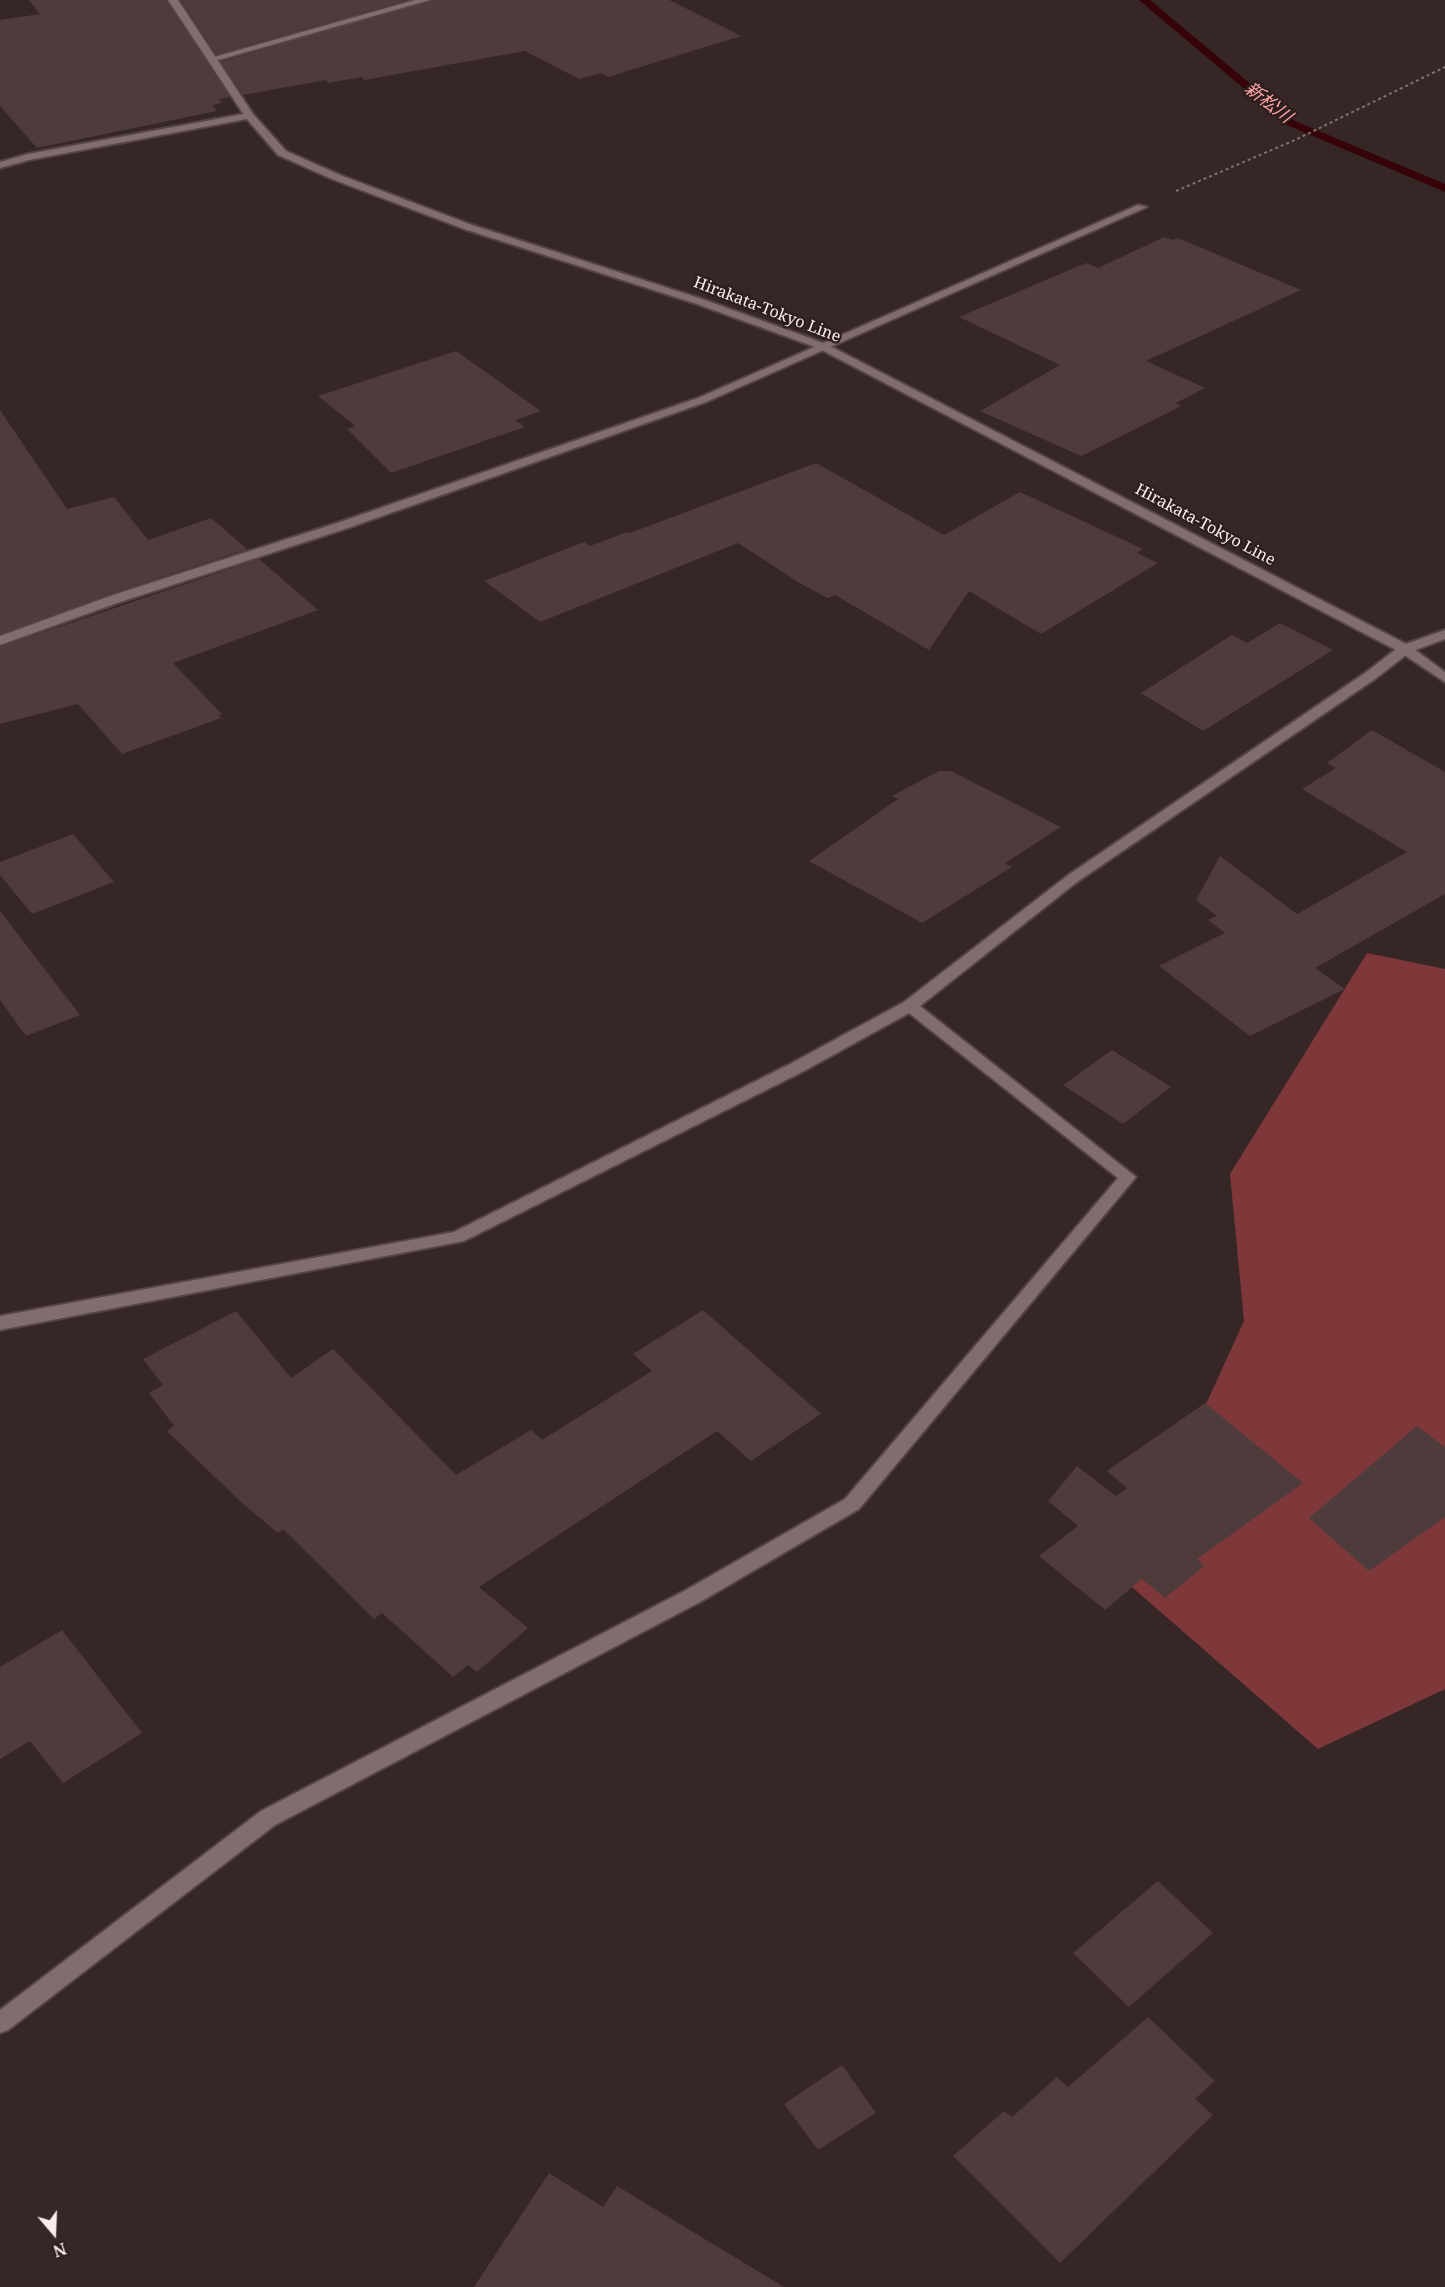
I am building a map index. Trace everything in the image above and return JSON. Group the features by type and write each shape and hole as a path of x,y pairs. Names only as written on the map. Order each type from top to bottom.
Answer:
{"street":[{"name":"Hirakata-Tokyo Line","path":"174,0 249,116 282,153 336,177 468,227 701,302 822,346 1405,649 1445,678"},
{"path":"212,58 425,0"},
{"path":"0,165 28,157 249,116"},
{"path":"0,641 118,598 341,526 702,400 1142,207"},
{"path":"0,1323 458,1237 798,1067 910,1006 1072,879 1370,676 1405,649 1445,634"},
{"path":"0,2023 268,1818 693,1596 852,1504 1128,1177 910,1006"}],"path":[{"path":"1142,207 1294,140 1445,67"}],"shaded area":[{"path":"1367,953 1445,969 1445,1689 1318,1749 1125,1581 1244,1321 1230,1174"}],"building":[{"path":"29,0 166,0 230,97 219,99 222,103 212,105 217,111 37,148 0,106 0,20 40,14"},
{"path":"181,0 407,0 216,54"},
{"path":"432,0 669,0 741,36 608,77 601,73 579,79 525,51 364,80 362,77 328,83 326,80 243,95 221,62"},
{"path":"1164,237 1173,240 1178,238 1301,290 1146,361 1205,388 1176,403 1181,406 1081,456 980,411 1060,365 959,317 1086,263 1098,268"},
{"path":"456,351 541,411 516,420 525,427 391,473 347,429 355,426 318,396"},
{"path":"0,410 67,509 114,497 148,540 211,518 247,549 112,593 0,634"},
{"path":"816,463 944,535 1020,492 1143,549 1137,553 1158,563 1041,634 969,591 929,650 835,595 828,598 801,584 738,543 540,622 484,581 584,542 590,546 627,532 630,533"},
{"path":"259,559 318,610 173,663 222,714 218,715 221,718 122,754 78,704 0,724 0,647"},
{"path":"1280,623 1333,650 1203,731 1141,693 1232,635 1247,643"},
{"path":"1372,730 1445,772 1445,894 1315,968 1345,989 1250,1036 1159,966 1225,933 1208,920 1217,916 1196,900 1220,856 1297,914 1407,852 1302,789 1336,768 1327,763"},
{"path":"939,771 951,771 1061,827 1005,863 1012,867 922,923 809,861 898,799 892,796"},
{"path":"73,834 114,882 32,914 0,875 0,862"},
{"path":"0,911 80,1015 26,1036 0,1000"},
{"path":"1112,1050 1171,1087 1123,1124 1063,1085"},
{"path":"703,1310 821,1414 751,1461 717,1431 479,1587 528,1628 477,1672 468,1665 453,1677 382,1613 374,1619 283,1529 278,1533 242,1503 167,1431 174,1426 149,1393 163,1385 143,1359 236,1311 291,1378 333,1349 456,1475 531,1430 542,1440 652,1371 633,1354"},
{"path":"1205,1403 1303,1483 1197,1559 1204,1566 1165,1598 1142,1579 1105,1610 1039,1556 1078,1526 1048,1501 1077,1466 1116,1496 1127,1488 1107,1471"},
{"path":"1417,1426 1445,1447 1445,1517 1369,1571 1309,1518"},
{"path":"62,1630 142,1733 63,1783 30,1741 0,1759 0,1667"},
{"path":"1158,1881 1213,1933 1129,2007 1073,1953"},
{"path":"1148,2017 1215,2081 1195,2099 1213,2115 1060,2263 953,2156 1004,2111 1012,2117 1057,2077 1068,2087"},
{"path":"842,2065 876,2113 818,2150 784,2104"},
{"path":"549,2173 603,2207 617,2186 784,2287 474,2287"}],"waterway":[{"name":"新松川","path":"1144,0 1291,123 1445,188"}]}
